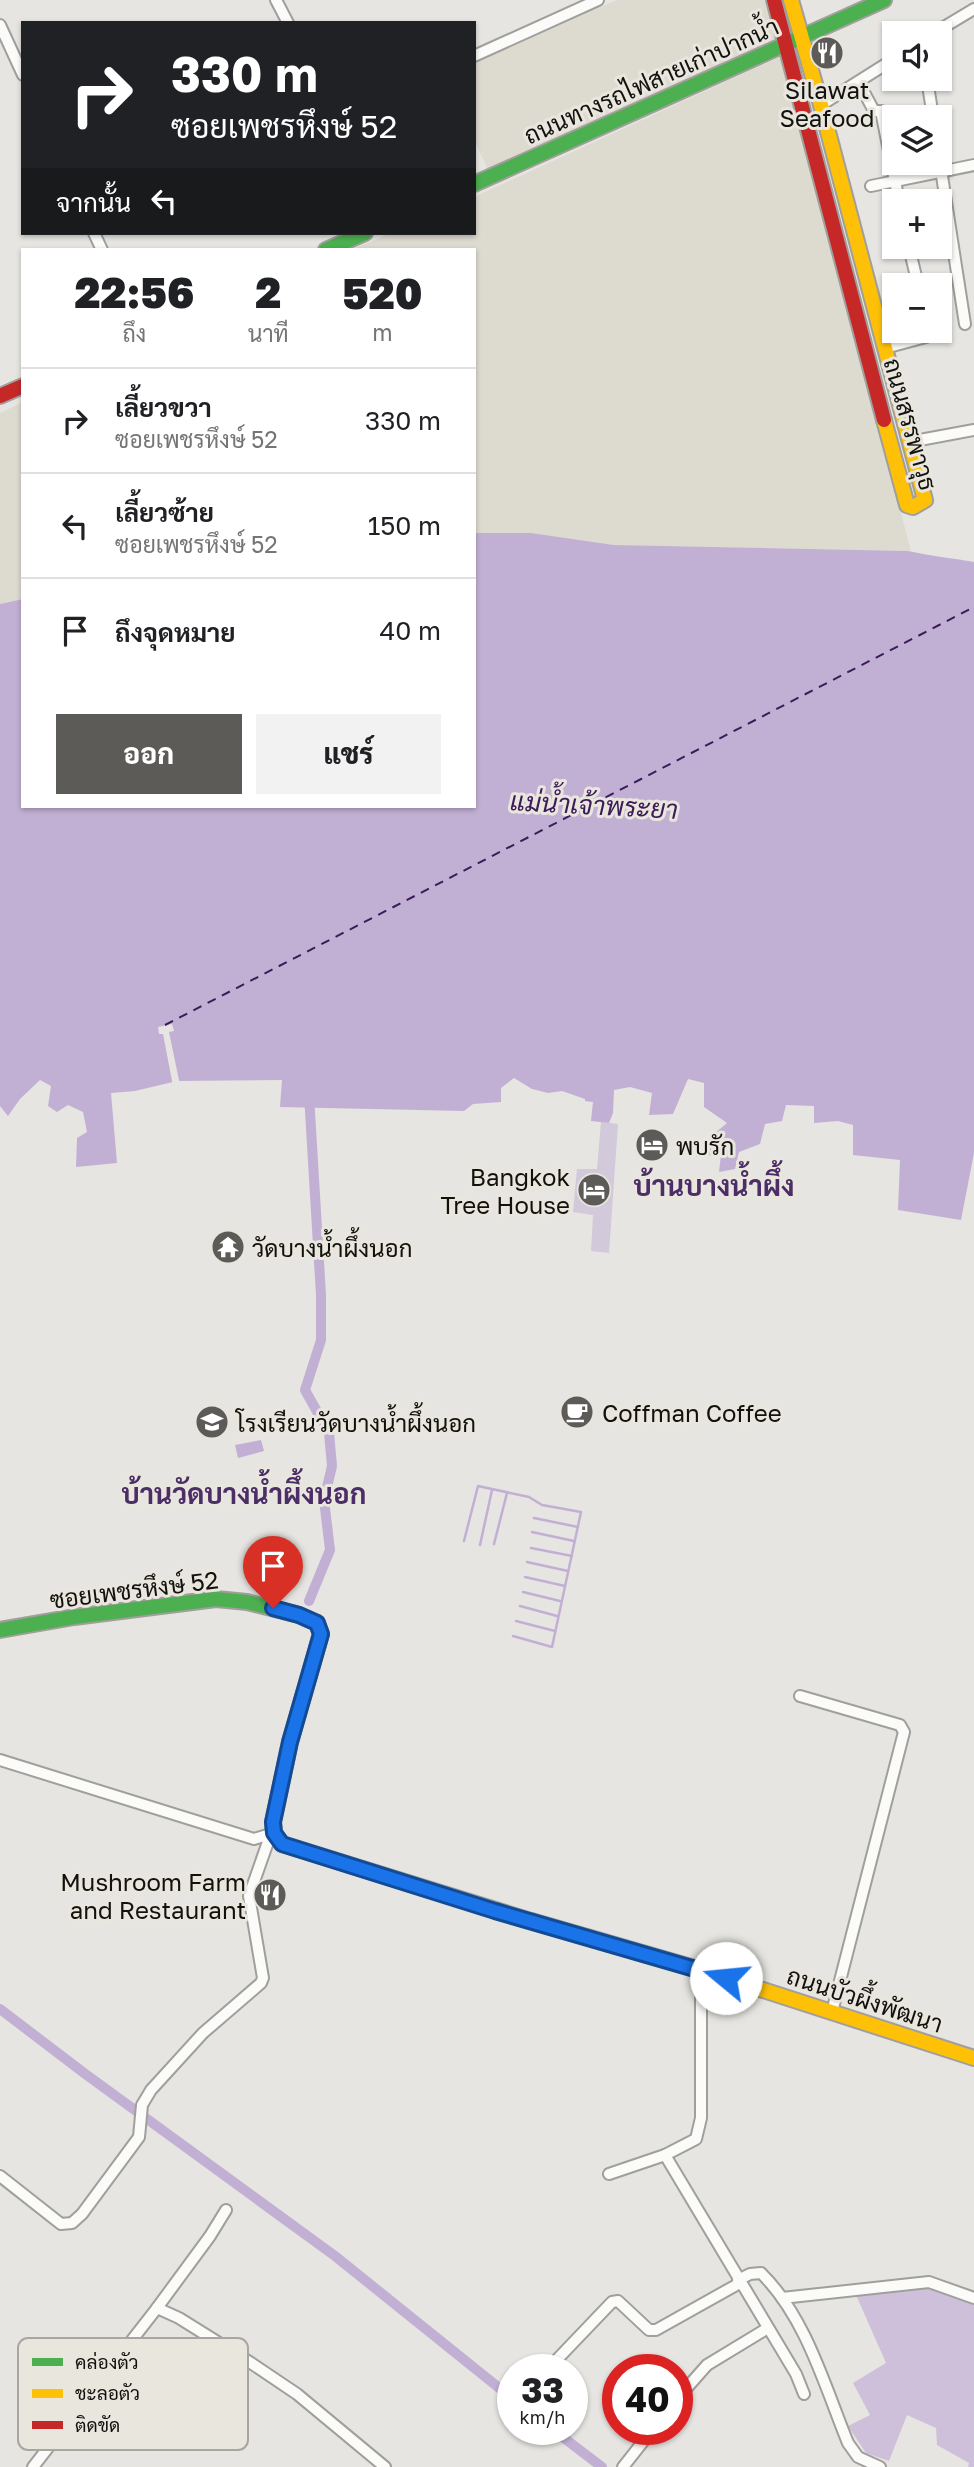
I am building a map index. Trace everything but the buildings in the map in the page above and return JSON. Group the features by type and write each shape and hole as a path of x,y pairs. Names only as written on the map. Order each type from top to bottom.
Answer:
{"street":[{"path":"276,0 287,21"},
{"path":"476,54 598,0"},
{"name":"ถนนสรรพาวุธ","path":"774,0 905,499 907,505 913,507 925,500 791,0"},
{"name":"ถนนทางรถไฟสายเก่าปากน้ำ","path":"476,183 884,0"},
{"path":"952,22 974,9"},
{"path":"0,25 21,71"},
{"path":"821,105 882,67"},
{"path":"859,83 875,112 881,111 896,189"},
{"path":"952,167 974,165"},
{"path":"871,186 918,175"},
{"path":"941,175 965,324"},
{"path":"331,248 360,235"},
{"path":"885,348 904,343"},
{"path":"0,396 21,387"},
{"path":"888,435 907,437 974,430"},
{"name":"ซอยเพชรหึงษ์ 52","path":"0,1630 74,1616 216,1599 247,1602 299,1615 317,1623 321,1634 290,1742 274,1830"},
{"path":"800,1696 900,1725 904,1732 832,2012"},
{"path":"0,1759 254,1839 274,1830"},
{"path":"0,2176 50,2217 61,2224 72,2223 139,2137 142,2105 151,2090 203,2033 261,1983 263,1978 249,1896 274,1830"},
{"name":"ถนนบัวผึ้งพัฒนา","path":"274,1830 282,1844 483,1907 701,1970 974,2057"},
{"path":"609,2174 665,2155 692,2143 697,2136 701,2119 701,1970"},
{"path":"665,2155 796,2374 804,2394"},
{"path":"134,2338 210,2236 226,2210"},
{"path":"562,2354 612,2302 618,2301 649,2330 656,2330 750,2274 761,2273 796,2318 848,2444 858,2457 880,2467"},
{"path":"782,2298 929,2282 974,2298"},
{"path":"157,2308 210,2338"},
{"path":"693,2381 707,2365 768,2328"},
{"path":"248,2362 286,2386 385,2467"},
{"path":"623,2467 640,2445"},
{"path":"33,2467 46,2450"}],"shaded area":[{"path":"617,0 765,0 775,40 488,170 476,143 476,62"},
{"path":"780,57 911,551 614,545 531,533 476,533 476,248 356,248 386,235 476,235 476,196"},
{"path":"21,403 21,599 0,604 0,413"},
{"name":"Bangkok Tree House","path":"601,1122 618,1124 609,1253 591,1251 593,1215 573,1212 577,1169 597,1169"},
{"path":"924,2286 974,2303 974,2467 968,2467 969,2463 937,2445 936,2428 907,2415 889,2461 866,2453 848,2426 870,2415 853,2383 886,2363 856,2295"}],"water":[{"name":"แม่น้ำเจ้าพระยา","path":"476,533 531,533 614,545 908,551 974,562 974,1153 961,1220 898,1210 900,1160 853,1155 853,1125 838,1121 814,1123 814,1106 786,1105 782,1121 765,1124 760,1144 739,1152 735,1169 719,1172 721,1154 696,1157 714,1134 727,1123 704,1107 704,1083 688,1079 673,1114 649,1115 652,1093 630,1087 614,1090 613,1113 609,1123 591,1121 593,1102 562,1091 548,1093 532,1089 514,1078 501,1088 501,1102 473,1104 464,1111 280,1107 282,1080 177,1081 135,1091 111,1093 117,1163 76,1167 77,1138 87,1132 83,1112 68,1105 57,1112 48,1106 51,1086 40,1080 20,1099 8,1116 0,1106 0,604 21,599 21,808 476,808"},
{"path":"261,1440 264,1451 238,1458 235,1445"}],"pier":[{"path":"172,1024 174,1031 169,1032 180,1085 173,1086 163,1034 159,1034 158,1027"}],"waterway":[{"path":"309,1095 321,1295 321,1340 305,1390 329,1433 332,1466 324,1500 330,1550 309,1601"},
{"path":"464,1541 478,1486 529,1497 542,1505 581,1512 552,1647 513,1636"},
{"path":"480,1545 492,1490"},
{"path":"494,1544 507,1493"},
{"path":"534,1518 578,1527"},
{"path":"532,1532 574,1541"},
{"path":"531,1548 572,1556"},
{"path":"527,1562 568,1571"},
{"path":"525,1577 565,1586"},
{"path":"523,1592 560,1601"},
{"path":"520,1606 557,1616"},
{"path":"516,1621 555,1631"},
{"path":"0,2009 335,2256 497,2386"},
{"path":"573,2445 602,2467"}],"ferry route":[{"path":"165,1025 974,607"}],"traffic: fast":[{"path":"476,183 884,0"},
{"path":"331,248 360,235"},
{"path":"0,1630 74,1617 216,1599 247,1602 299,1615 317,1623"}],"traffic: slow":[{"path":"791,0 925,500 913,507 907,505 884,420"},
{"path":"531,1921 701,1970 974,2058"}],"traffic: jam":[{"path":"774,0 884,420"},
{"path":"0,396 21,387"},
{"path":"317,1623 321,1634 290,1742 273,1822 274,1833 282,1844 531,1921"}],"place":[{"name":"Silawat Seafood","path":"827,53"},
{"name":"พบรัก","path":"652,1145"},
{"name":"Bangkok Tree House","path":"594,1190"},
{"name":"วัดบางน้ำผึ้งนอก","path":"228,1247"},
{"name":"Coffman Coffee","path":"577,1412"},
{"name":"โรงเรียนวัดบางน้ำผึ้งนอก","path":"212,1422"},
{"name":"Mushroom Farm and Restaurant","path":"270,1895"}],"district":[{"name":"บ้านบางน้ำผึ้ง","path":"714,1185"},
{"name":"บ้านวัดบางน้ำผึ้งนอก","path":"244,1493"}],"route":[{"path":"273,1608 308,1618 317,1623 321,1634 290,1742 273,1822 274,1833 282,1844 495,1911 726,1978"}]}
